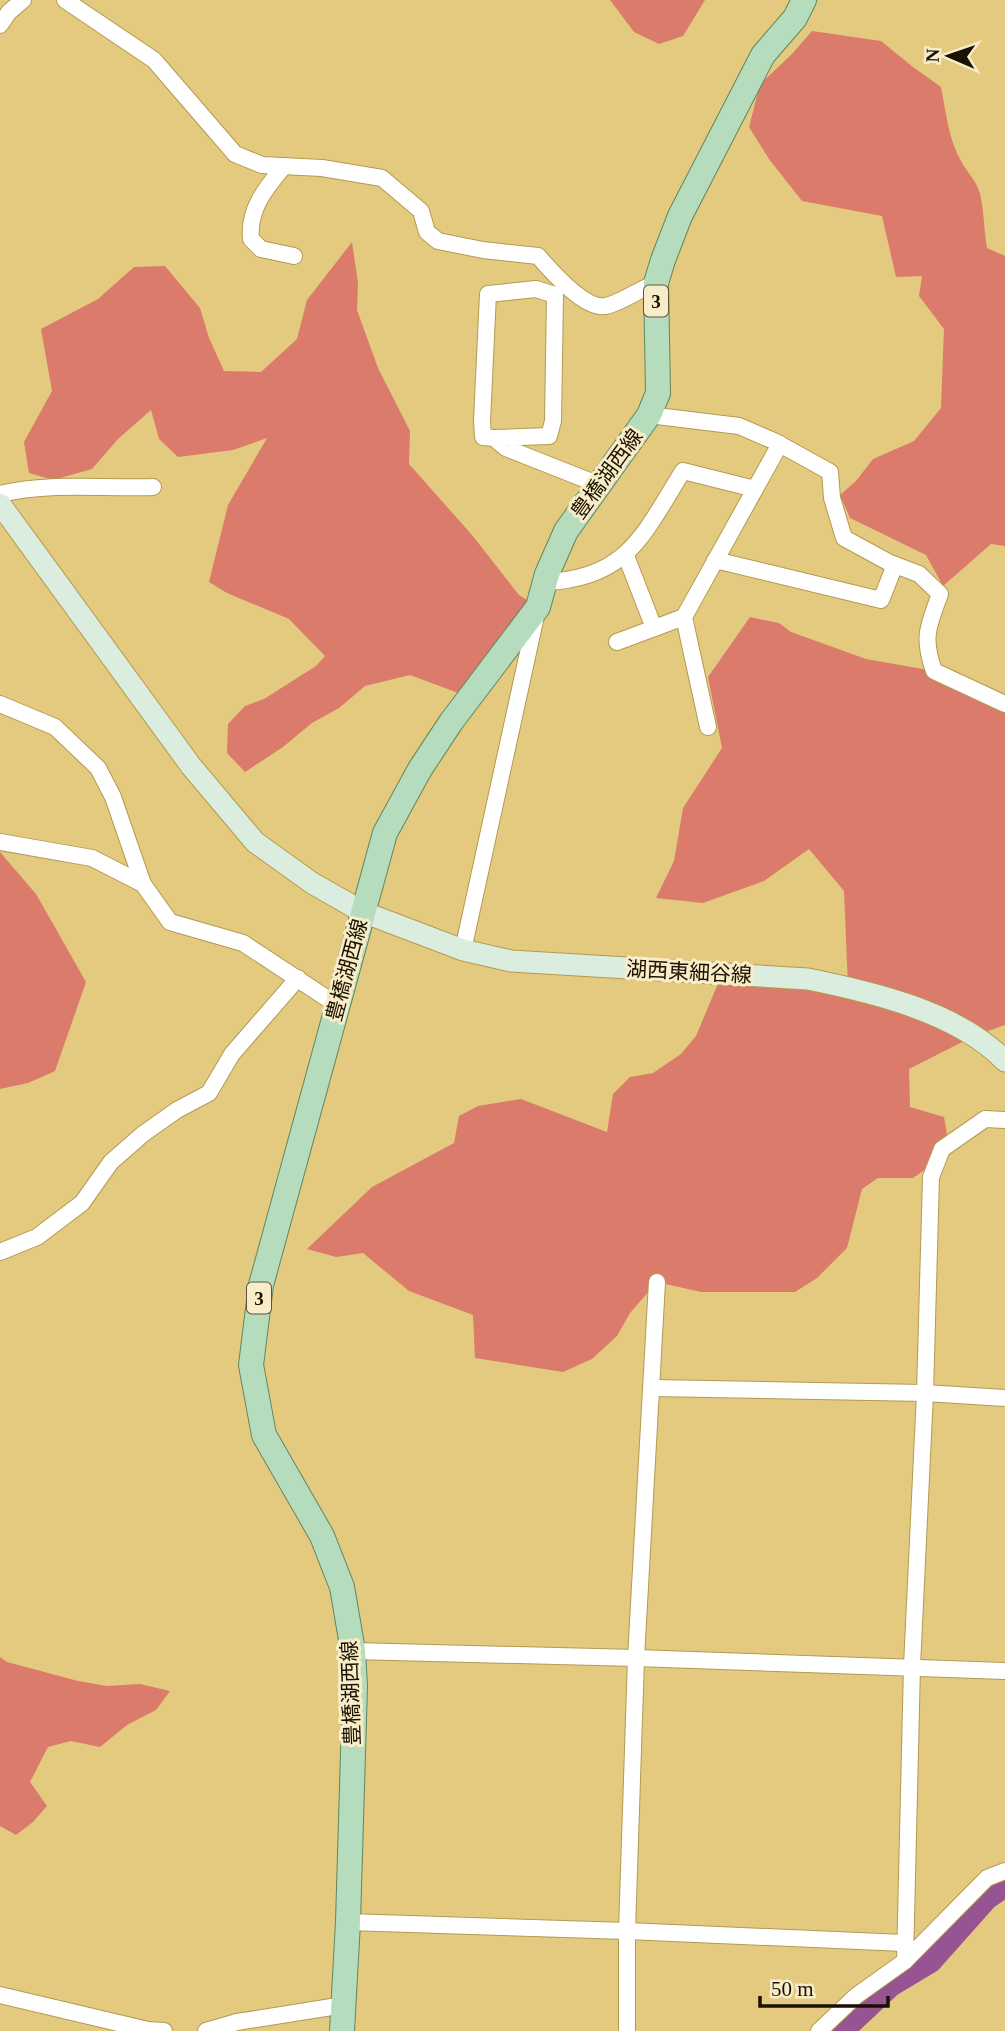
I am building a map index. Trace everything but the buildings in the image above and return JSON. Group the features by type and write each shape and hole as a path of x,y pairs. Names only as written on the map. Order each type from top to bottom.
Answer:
{"main road":[{"name":"豊橋湖西線","path":"342,2031 355,1686 353,1651 342,1587 322,1536 264,1435 251,1365 261,1285 385,833 420,769 451,722 538,607 566,531 597,484 649,415 658,393 656,283 680,216 763,55 795,18 804,0"},
{"name":"湖西東細谷線","path":"0,504 191,766 255,842 312,883 363,912 463,950 511,961 808,979 848,988 923,1010 974,1036 1005,1061"}],"street":[{"path":"0,25 9,12 23,0"},
{"path":"65,0 154,60 235,154 262,165 322,169 382,178 421,211 427,232 438,240 483,250 538,256 559,281 594,306 607,306 656,283"},
{"path":"284,166 261,194 249,227 251,239 261,249 294,256"},
{"path":"494,438 549,436 553,421 555,295 536,289 488,293 483,437 494,438 506,448 597,484"},
{"path":"649,415 739,426 780,444 830,472 832,498 844,538 895,565 919,574 940,594 926,636 934,671 1005,704"},
{"path":"617,642 684,617 780,444"},
{"path":"545,582 583,577 626,556 646,531 682,471 755,489"},
{"path":"0,494 47,486 153,487"},
{"path":"626,556 654,628"},
{"path":"715,561 881,600 895,565"},
{"path":"463,950 538,607"},
{"path":"684,617 708,727"},
{"path":"0,704 55,727 99,768 113,797 143,884 170,922 243,943 337,1005"},
{"path":"0,842 92,859 143,884"},
{"path":"0,1252 37,1237 74,1210 111,1162 143,1134 177,1110 209,1093 232,1054 298,978"},
{"path":"905,1961 912,1666 925,1393 931,1177 942,1149 985,1119 1005,1120"},
{"path":"627,2031 627,1931 636,1658 657,1282"},
{"path":"653,1388 925,1393 1005,1398"},
{"path":"353,1651 912,1666 1005,1671"},
{"path":"819,2031 856,1996 905,1961 987,1878 1005,1871"},
{"path":"348,1922 904,1943"},
{"path":"0,1995 153,2031"},
{"path":"206,2031 237,2022 344,2006"}],"shaded area":[{"path":"610,0 705,0 683,36 659,44 634,32"},
{"path":"812,31 881,41 941,87 953,143 980,194 987,248 1005,256 1005,546 991,544 943,586 926,555 850,518 840,495 856,481 873,459 914,441 941,408 944,329 919,296 922,276 896,277 882,216 802,201 769,159 749,127 760,84"},
{"path":"352,242 358,283 357,310 378,368 410,431 409,464 472,535 519,595 538,607 469,697 410,675 365,686 339,708 312,723 283,747 245,772 227,753 228,724 245,706 264,699 316,666 325,656 289,619 227,593 209,582 228,505 267,438 233,450 178,457 159,439 151,410 118,439 92,469 53,480 29,473 24,442 52,391 41,329 98,299 134,267 165,266 200,308 209,338 224,371 261,372 297,339 307,300"},
{"path":"750,617 779,623 791,632 866,659 934,671 1005,704 1005,1025 974,1036 909,1069 910,1107 944,1117 950,1152 913,1178 878,1178 862,1189 847,1248 817,1278 795,1292 701,1292 657,1282 630,1313 617,1336 592,1359 563,1372 475,1358 473,1315 409,1291 363,1253 336,1257 307,1249 372,1187 454,1143 459,1116 478,1106 521,1099 607,1132 613,1094 630,1077 653,1073 681,1054 696,1036 722,974 848,987 844,891 809,849 764,881 703,903 656,898 674,861 683,808 722,748 708,677"},
{"path":"0,852 36,894 86,982 55,1071 28,1083 0,1089"},
{"path":"0,1657 7,1662 78,1681 107,1686 140,1684 170,1691 156,1710 127,1725 100,1747 71,1741 48,1747 30,1782 47,1806 33,1822 16,1835 0,1826"}],"waterway":[{"path":"837,2031 888,1983 928,1959 984,1896 1005,1881"}]}
